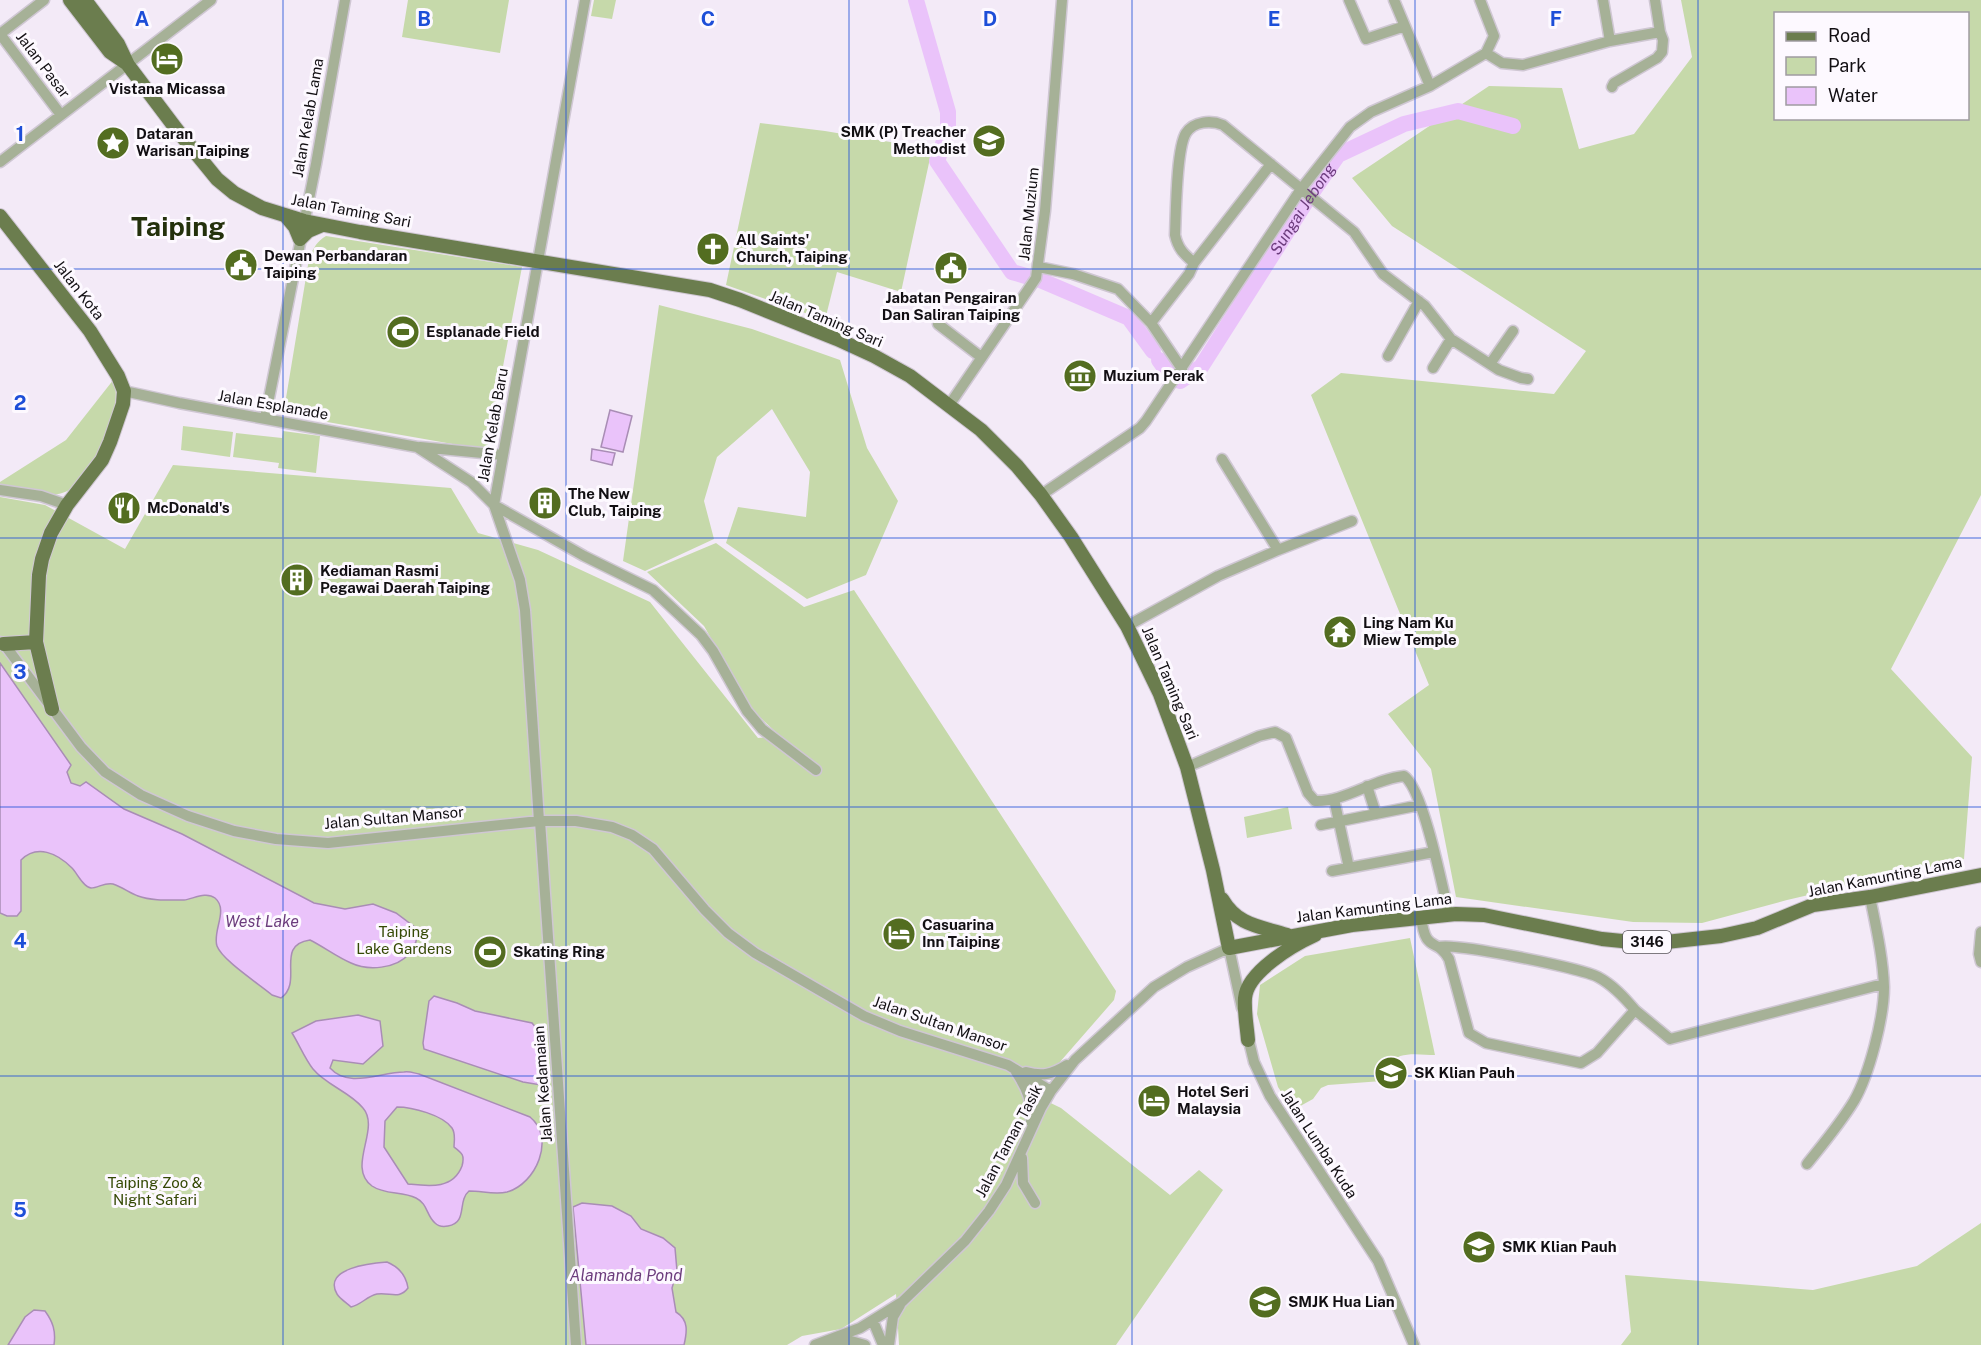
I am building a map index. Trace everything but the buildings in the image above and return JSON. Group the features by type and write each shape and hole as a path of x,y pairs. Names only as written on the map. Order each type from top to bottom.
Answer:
{"main road":[{"name":"Jalan Taming Sari","path":"70,0 110,52 128,64"},
{"name":"Jalan Taming Sari","path":"85,0 118,44 128,64 217,179 250,202 322,225 710,290 740,300 874,356 910,376 950,404 998,446 1041,495 1071,537 1127,626 1160,694 1187,767 1218,892 1229,948"},
{"path":"285,215 295,227 300,239 308,231 322,225"},
{"name":"Jalan Kota","path":"0,216 90,331 118,376 124,391"},
{"name":"Jalan Sultan Mansor","path":"52,709 36,642 39,575 42,559 51,533 67,505 102,460 118,424 124,391"},
{"path":"2,643 36,642"},
{"name":"Jalan Kamunting Lama","path":"1229,948 1325,930 1449,915 1484,915 1602,939 1666,942 1721,936 1757,928 1813,905 1870,897 1981,875"},
{"path":"1218,892 1230,912 1243,921 1290,936"},
{"path":"1248,1040 1245,998 1248,985 1254,976 1271,962 1325,930"}],"street":[{"path":"0,34 44,0"},
{"path":"0,162 211,0"},
{"name":"Jalan Kelab Lama","path":"265,418 345,0"},
{"name":"Jalan Kelab Baru","path":"585,0 494,505 584,556 653,590 700,635 713,651 747,711 762,729 816,770"},
{"name":"Jalan Muzium","path":"950,404 1032,286 1039,267 1062,0"},
{"path":"1349,0 1366,39 1405,26"},
{"path":"1394,0 1430,86"},
{"path":"1041,495 1140,428 1182,369 1300,189 1350,127 1371,112 1430,86 1489,49 1494,36 1480,0"},
{"path":"1604,0 1610,41"},
{"path":"1612,87 1614,83 1657,58 1662,52 1663,40 1655,0"},
{"path":"1489,49 1502,63 1522,65 1610,41 1660,32"},
{"name":"Jalan Pasar","path":"0,34 61,115"},
{"path":"1194,263 1183,254 1175,236 1180,155 1186,132 1202,122 1216,122 1223,125 1354,232 1383,274 1425,306 1451,339 1490,364 1510,374 1528,379"},
{"path":"1151,323 1189,274 1194,263 1271,164"},
{"path":"1039,267 1073,274 1118,289 1151,323 1182,369"},
{"path":"1388,356 1419,301"},
{"path":"938,324 981,357"},
{"path":"1490,364 1513,331"},
{"path":"1433,368 1451,339"},
{"name":"Jalan Esplanade","path":"124,391 417,447 503,455"},
{"name":"Jalan Esplanade","path":"417,447 465,477 494,505"},
{"path":"1222,459 1278,550"},
{"path":"0,490 41,496 67,505"},
{"name":"Jalan Kedamaian","path":"494,505 520,580 525,610 576,1345"},
{"path":"1127,626 1218,576 1353,521"},
{"path":"2,643 52,709"},
{"name":"Jalan Sultan Mansor","path":"52,709 105,772 126,786 188,816 234,831 276,839 328,843 539,821 589,823 612,827 632,835 653,849 705,910 728,933 754,953 864,1016 1013,1068"},
{"path":"1187,767 1259,736 1275,732 1286,738 1308,793 1315,801 1334,799 1367,786 1404,776 1410,780 1420,805 1449,915"},
{"path":"1367,786 1376,814"},
{"path":"1334,799 1349,868"},
{"path":"1322,825 1420,805"},
{"path":"1332,871 1434,852"},
{"path":"1807,1164 1854,1100 1866,1074 1875,1045 1883,984 1881,956 1870,897"},
{"path":"1421,917 1425,938 1446,953 1453,968 1469,1033 1486,1043 1581,1063 1597,1053 1635,1011"},
{"path":"1981,932 1979,940 1981,962"},
{"path":"1439,947 1449,946 1473,950 1586,972 1610,984 1635,1011 1670,1039 1883,984"},
{"name":"Jalan Lumba Kuda","path":"1229,948 1254,1062 1270,1096 1378,1261 1414,1345"},
{"name":"Jalan Taman Tasik","path":"815,1345 873,1321 902,1302 965,1241 1006,1185 1031,1128 1051,1091 1075,1060 1154,987 1187,967 1229,948"},
{"path":"1013,1068 1037,1075 1050,1075 1075,1060"},
{"path":"1013,1068 1051,1091"},
{"path":"1013,1068 1029,1096 1032,1110 1031,1128"},
{"path":"1022,1151 1022,1177 1035,1203"},
{"path":"888,1345 893,1317 902,1302"},
{"path":"873,1321 883,1345"},
{"path":"831,1345 851,1341 865,1345"}],"green space":[{"path":"408,0 509,0 500,53 402,37"},
{"path":"594,0 616,0 612,19 591,16"},
{"path":"1681,0 1981,0 1981,495 1891,669 1972,757 1964,859 1787,900 1702,923 1633,922 1456,897 1431,769 1388,714 1429,685 1311,395 1341,373 1554,394 1586,351 1392,226 1352,178 1489,86 1562,88 1579,149 1634,134 1692,57"},
{"path":"760,123 825,131 932,149 901,292 837,272 825,320 726,285"},
{"name":"Esplanade Field","path":"326,236 522,267 487,450 293,416 289,412 286,398 309,259 315,246"},
{"path":"659,305 752,329 840,360 867,448 898,501 866,575 807,599 726,543 738,507 806,517 810,472 772,409 717,457 704,501 714,539 645,571 623,561"},
{"path":"114,379 116,393 111,426 97,459 77,485 65,492 49,495 0,488 0,482 66,440"},
{"path":"183,426 233,432 230,457 181,450"},
{"path":"283,431 320,436 316,473 278,468 279,463 233,457 236,433 282,438"},
{"name":"Taiping Lake Gardens","path":"173,465 451,488 478,533 538,550 650,602 758,738 780,736 751,709 704,626 647,572 716,543 804,607 854,590 1116,991 1114,1000 1032,1094 1061,1108 1170,1195 1199,1170 1223,1190 1116,1345 899,1345 896,1294 841,1329 802,1336 787,1345 0,1345 0,497 45,505 125,549"},
{"path":"1288,807 1292,829 1247,838 1244,817"},
{"path":"1410,938 1435,1055 1404,1055 1391,1064 1387,1079 1328,1085 1321,1088 1313,1099 1293,1110 1278,1087 1257,1014 1260,985 1305,956"},
{"path":"1981,1223 1981,1345 1621,1345 1631,1332 1625,1275 1813,1290 1917,1266"}],"water":[{"path":"610,410 632,416 623,452 601,447"},
{"path":"592,449 615,453 612,465 591,460"},
{"name":"West Lake","path":"0,663 71,765 67,772 71,783 80,786 86,782 124,809 182,834 314,903 345,909 373,904 396,913 416,928 417,938 411,951 397,963 373,968 358,966 346,961 310,940 299,943 291,956 290,983 281,998 272,995 220,952 216,940 221,908 215,898 204,895 184,900 155,899 143,898 113,884 91,888 85,885 72,868 60,858 47,852 34,852 21,860 21,911 17,916 0,913"},
{"path":"434,996 475,1011 532,1023 538,1030 540,1069 543,1078 541,1085 523,1082 424,1049 429,1001"},
{"path":"358,1015 380,1021 383,1046 363,1064 333,1060 330,1068 338,1074 365,1078 408,1072 419,1074 530,1117 538,1126 542,1148 534,1170 526,1180 507,1192 469,1191 463,1200 458,1221 446,1226 439,1226 435,1223 420,1200 405,1194 382,1191 372,1186 365,1178 362,1169 368,1126 363,1108 352,1097 318,1075 307,1061 292,1033 316,1021","holes":["397,1107 435,1116 452,1128 454,1147 463,1157 462,1166 453,1179 439,1185 408,1184 384,1147 385,1121"]},
{"name":"Alamanda Pond","path":"582,1203 612,1206 631,1216 641,1229 663,1238 675,1248 677,1271 672,1288 676,1312 683,1319 686,1327 684,1345 586,1345 573,1207"},
{"path":"387,1262 404,1275 408,1288 405,1292 398,1295 377,1294 351,1307 337,1294 334,1285 336,1278 342,1273 361,1266"},
{"path":"34,1310 45,1311 50,1319 55,1335 54,1345 8,1345 25,1317"}],"waterway":[{"name":"Sungai Jebong","path":"916,0 948,112 948,130 937,161 1012,272 1029,277"},
{"name":"Sungai Jebong","path":"1180,381 1201,367 1338,155 1404,124 1458,111 1513,126"},
{"name":"Sungai Jebong","path":"1040,280 1129,318 1153,351"},
{"name":"Sungai Jebong","path":"1159,360 1172,378"}],"place":[{"name":"Vistana Micassa","path":"167,59"},
{"name":"SMK (P) Treacher Methodist","path":"989,141"},
{"name":"Dataran Warisan Taiping","path":"113,143"},
{"name":"All Saints' Church, Taiping","path":"713,249"},
{"name":"Dewan Perbandaran Taiping","path":"241,265"},
{"name":"Jabatan Pengairan Dan Saliran Taiping","path":"951,268"},
{"name":"Esplanade Field","path":"403,332"},
{"name":"Muzium Perak","path":"1080,376"},
{"name":"The New Club, Taiping","path":"545,503"},
{"name":"McDonald's","path":"124,508"},
{"name":"Kediaman Rasmi Pegawai Daerah Taiping","path":"297,580"},
{"name":"Ling Nam Ku Miew Temple","path":"1340,632"},
{"name":"Casuarina Inn Taiping","path":"899,934"},
{"name":"Skating Ring","path":"490,952"},
{"name":"SK Klian Pauh","path":"1391,1073"},
{"name":"Hotel Seri Malaysia","path":"1154,1101"},
{"name":"SMK Klian Pauh","path":"1479,1247"},
{"name":"SMJK Hua Lian","path":"1265,1302"}],"district":[{"name":"Taiping","path":"178,227"}],"park label":[{"name":"Taiping Zoo & Night Safari","path":"155,1192"}]}
